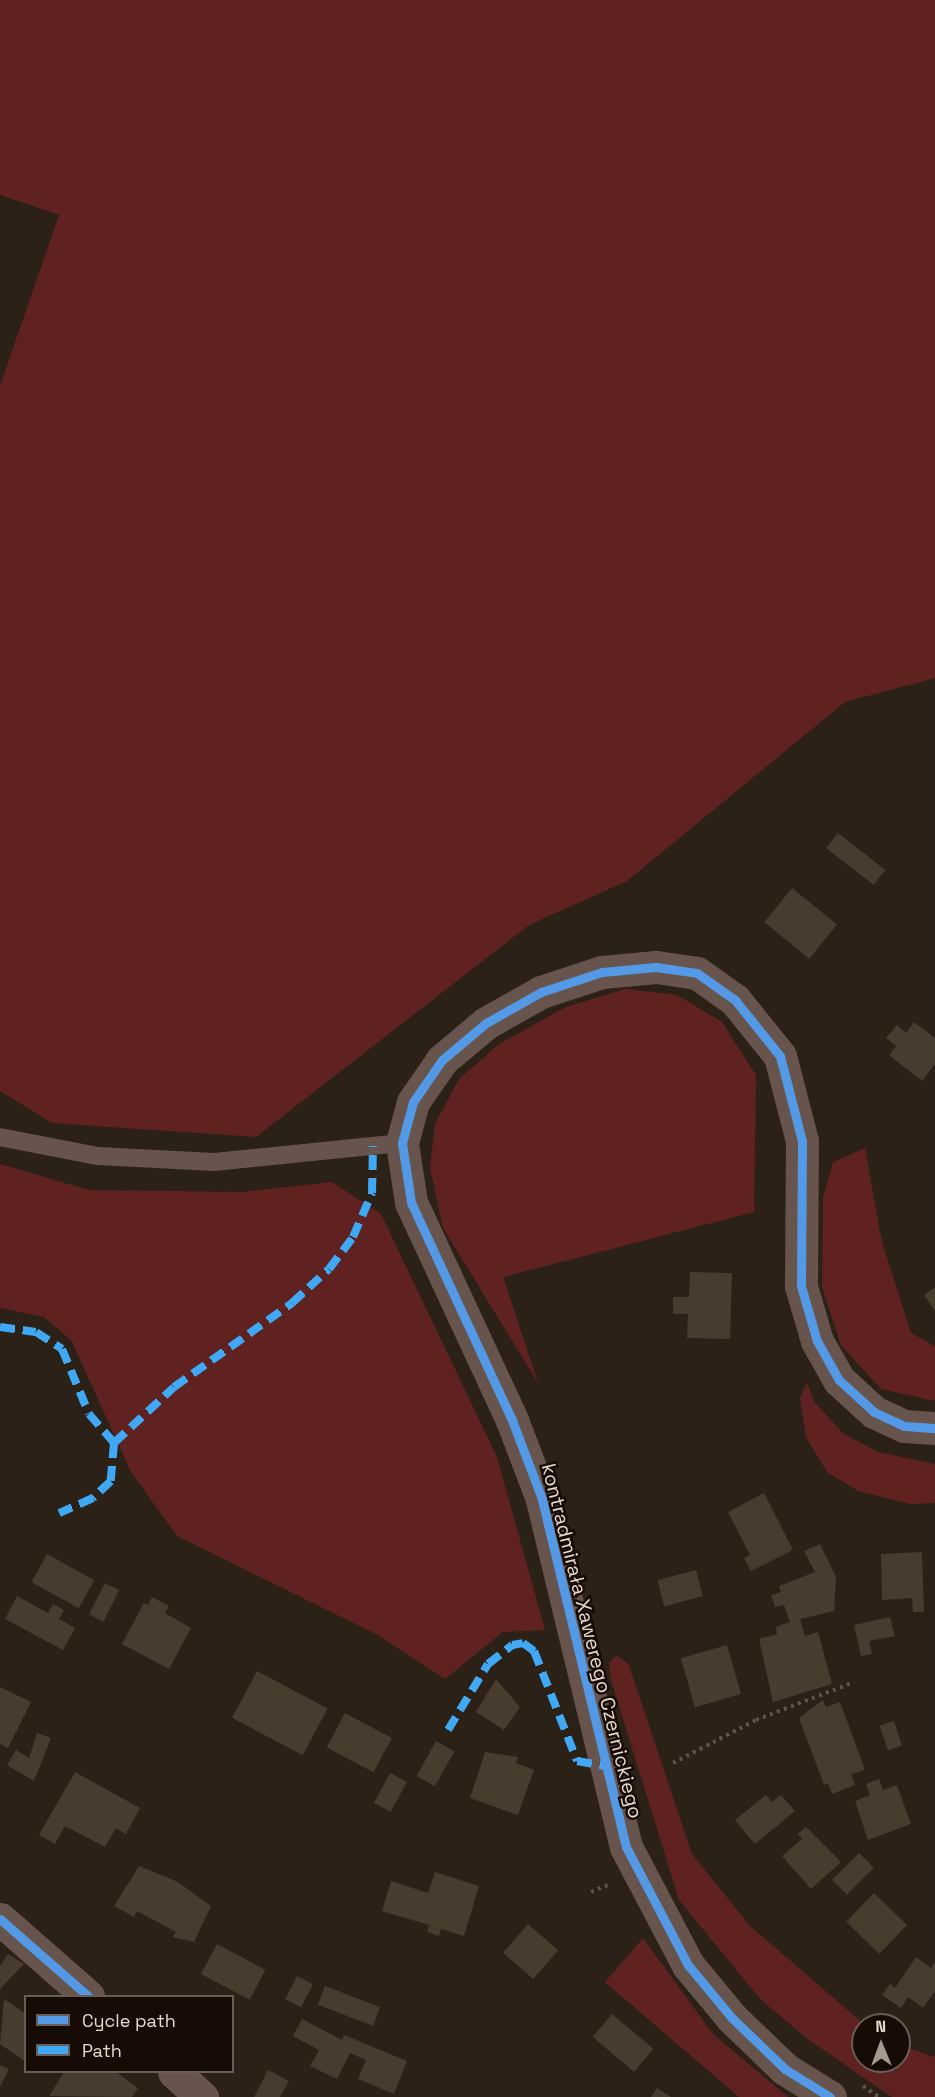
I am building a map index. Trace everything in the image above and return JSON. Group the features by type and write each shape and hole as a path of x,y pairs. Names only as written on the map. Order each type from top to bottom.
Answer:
{"street":[{"name":"kontradmirała Xawerego Czernickiego","path":"841,2088 784,2068 724,2009 688,1965 626,1847 542,1499 512,1420 419,1226 402,1143 413,1102 442,1060 495,1017 541,992 602,972 656,967 697,973 735,1000 780,1056 802,1141 801,1286 817,1341 839,1380 874,1412 904,1426 935,1428"},
{"path":"0,1919 87,1995"},
{"path":"175,2073 202,2097"}],"lane":[{"path":"0,1137 98,1156 214,1162 402,1143"}],"path":[{"path":"673,1763 756,1720 854,1683"},
{"path":"841,2088 879,2097"}],"shaded area":[{"path":"0,0 935,0 935,678 845,702 627,881 529,925 256,1137 52,1123 0,1091 0,386 59,215 0,195"},
{"path":"625,989 677,995 722,1022 756,1075 754,1212 503,1277 569,1476 538,1383 443,1228 430,1168 435,1124 459,1079 499,1044 566,1007"},
{"path":"865,1148 882,1242 911,1333 935,1346 935,1401 881,1389 841,1345 822,1287 823,1198 833,1162"},
{"path":"0,1164 89,1190 241,1192 332,1182 381,1214 497,1457 545,1630 503,1632 445,1679 376,1634 177,1536 131,1472 71,1340 44,1317 0,1308"},
{"path":"807,1382 815,1403 844,1434 878,1452 935,1464 935,1503 910,1504 858,1491 827,1472 806,1437 800,1398"},
{"path":"617,1655 629,1665 692,1854 750,1926 851,2013 851,2069 809,2040 761,2000 679,1900 611,1680 609,1663"},
{"path":"643,1938 713,2034 788,2097 739,2097 605,1982"},
{"path":"911,2049 935,2057 935,2097 892,2097 857,2073 911,2073"}],"building":[{"path":"838,833 885,870 874,885 826,848"},
{"path":"792,888 837,925 809,959 764,922"},
{"path":"914,1022 935,1038 935,1064 922,1081 889,1055 896,1046 886,1038 897,1025 906,1033"},
{"path":"690,1272 732,1273 730,1339 687,1338 688,1314 673,1314 673,1297 689,1297"},
{"path":"935,1287 935,1311 924,1295"},
{"path":"764,1493 793,1550 751,1571 744,1558 750,1555 728,1512"},
{"path":"820,1544 836,1577 834,1611 800,1619 805,1636 818,1632 832,1684 773,1702 759,1639 777,1634 776,1627 790,1622 784,1605 775,1607 771,1595 781,1592 779,1586 815,1572 804,1551"},
{"path":"922,1552 924,1612 913,1612 912,1598 882,1600 881,1554"},
{"path":"47,1554 94,1580 79,1608 31,1582"},
{"path":"696,1570 703,1596 664,1606 657,1580"},
{"path":"105,1583 119,1590 103,1621 89,1614"},
{"path":"17,1596 48,1613 53,1604 64,1610 59,1619 75,1628 63,1650 5,1619"},
{"path":"152,1597 169,1606 165,1613 191,1628 169,1669 122,1644 144,1603 148,1605"},
{"path":"890,1617 895,1636 869,1641 872,1654 861,1656 854,1625"},
{"path":"727,1645 741,1694 695,1707 681,1658"},
{"path":"257,1671 328,1709 303,1755 232,1718"},
{"path":"496,1679 520,1707 504,1730 476,1712"},
{"path":"0,1687 31,1702 8,1748 0,1744"},
{"path":"823,1700 826,1707 840,1702 865,1770 851,1774 855,1785 832,1794 828,1783 824,1785 799,1718"},
{"path":"345,1713 392,1738 373,1772 327,1747"},
{"path":"894,1721 902,1746 888,1750 880,1726"},
{"path":"37,1733 51,1738 34,1781 7,1765 16,1750 29,1758"},
{"path":"436,1741 454,1751 435,1786 417,1776"},
{"path":"485,1752 518,1757 516,1763 534,1770 518,1815 470,1798"},
{"path":"75,1772 140,1808 126,1834 116,1828 105,1847 65,1826 55,1844 39,1835"},
{"path":"390,1773 407,1782 391,1812 374,1803"},
{"path":"879,1779 883,1790 897,1785 911,1824 868,1840 855,1801 870,1795 866,1784"},
{"path":"766,1795 772,1802 781,1795 795,1811 755,1844 735,1820"},
{"path":"806,1827 841,1862 811,1889 782,1856 802,1839 798,1834"},
{"path":"859,1853 874,1868 847,1895 832,1880"},
{"path":"139,1866 178,1882 211,1906 194,1942 173,1937 176,1932 137,1911 134,1917 114,1906"},
{"path":"435,1872 479,1886 464,1936 441,1929 439,1936 427,1932 429,1925 382,1911 391,1881 428,1893"},
{"path":"874,1893 907,1925 879,1954 846,1922"},
{"path":"528,1924 558,1950 533,1979 503,1953"},
{"path":"217,1944 266,1970 250,2000 201,1974"},
{"path":"8,1954 24,1964 0,1989 0,1966"},
{"path":"916,1957 931,1968 935,1962 935,1991 923,2008 908,1997 901,2008 882,1995 890,1984 895,1988"},
{"path":"297,1976 313,1984 301,2007 285,1999"},
{"path":"325,1986 380,2007 373,2026 318,2005"},
{"path":"4,1999 24,2013 24,2061 0,2044"},
{"path":"612,2014 653,2049 634,2072 593,2037"},
{"path":"302,2019 342,2040 344,2035 407,2061 394,2094 358,2079 366,2060 350,2053 337,2079 310,2066 319,2050 293,2036"},
{"path":"0,2065 9,2069 0,2087"},
{"path":"268,2070 289,2081 280,2097 254,2097"},
{"path":"63,2073 117,2073 138,2088 132,2097 49,2096"},
{"path":"657,2088 671,2097 651,2097"}],"marked path":[{"path":"114,1443 174,1387 292,1303 329,1269 353,1237 372,1193 373,1146"},
{"path":"0,1327 36,1332 62,1349 89,1414 114,1443 111,1481 93,1498 59,1513"},
{"path":"448,1730 488,1664 512,1645 523,1643 534,1651 577,1761 604,1766"}],"cycle path":[{"path":"830,2097 785,2069 732,2018 688,1965 626,1847 542,1499 512,1420 411,1202 402,1143 413,1102 442,1060 486,1023 541,992 602,972 656,967 697,973 735,1000 780,1056 802,1141 801,1286 817,1341 839,1380 874,1412 904,1426 935,1428"},
{"path":"0,1919 87,1995"}]}
